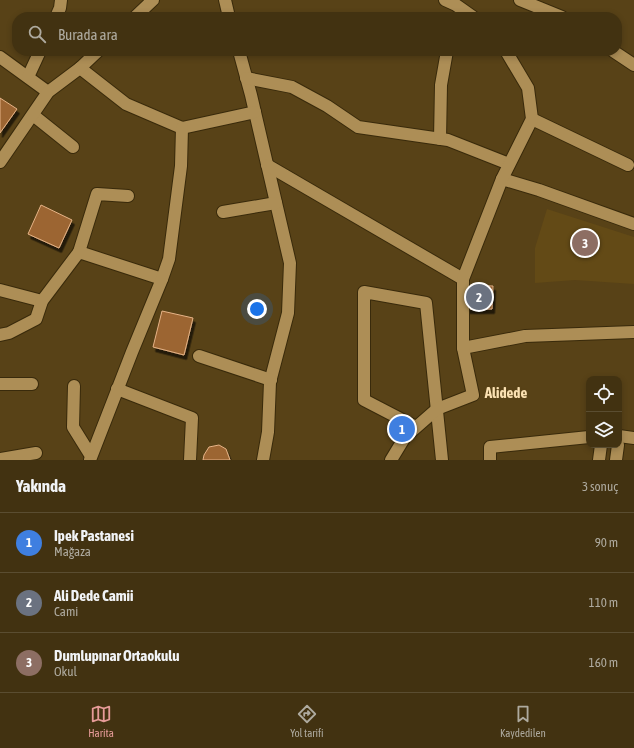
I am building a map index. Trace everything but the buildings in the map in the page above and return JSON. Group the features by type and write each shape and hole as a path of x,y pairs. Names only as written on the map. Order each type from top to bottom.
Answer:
{"street":[{"path":"58,12 61,0"},
{"path":"140,12 153,0"},
{"path":"225,0 228,12"},
{"path":"520,0 550,12"},
{"path":"452,7 462,12"},
{"path":"28,77 38,56"},
{"path":"0,162 48,92 80,68 93,56"},
{"path":"240,56 290,263 288,312 270,380 268,432 263,460"},
{"path":"440,139 441,85 446,56"},
{"path":"391,460 405,437 437,409 473,395 463,348 463,279 502,179 532,119 528,88 509,56"},
{"path":"620,56 634,65"},
{"path":"0,57 48,92"},
{"path":"80,68 126,104 182,128 254,112"},
{"path":"246,78 292,88 327,106 358,127 448,140 509,164"},
{"path":"33,115 73,147"},
{"path":"532,119 628,165"},
{"path":"90,458 162,279 168,258 181,166 182,128"},
{"path":"267,165 463,279"},
{"path":"502,179 540,190 634,224"},
{"path":"0,335 9,334 36,319 42,302 79,252 97,194 128,196"},
{"path":"223,212 276,203"},
{"path":"79,252 162,279"},
{"path":"0,290 42,302"},
{"path":"416,427 364,400 364,292 426,302 442,460"},
{"path":"463,348 525,336 634,332"},
{"path":"199,356 270,380"},
{"path":"0,384 32,384"},
{"path":"74,386 73,427 90,458"},
{"path":"117,389 192,418 190,460"},
{"path":"622,436 634,438"},
{"path":"490,460 490,447 586,437"},
{"path":"599,460 601,448"},
{"path":"616,460 618,448"},
{"path":"0,459 36,453"}],"shaded area":[{"path":"547,209 634,237 634,284 575,280 535,283 535,248"}],"place":[{"name":"Dumlupınar Ortaokulu","path":"585,243"},
{"name":"Ali Dede Camii","path":"479,297"},
{"name":"Ipek Pastanesi","path":"402,429"}],"district":[{"name":"Alidede","path":"506,393"}]}
